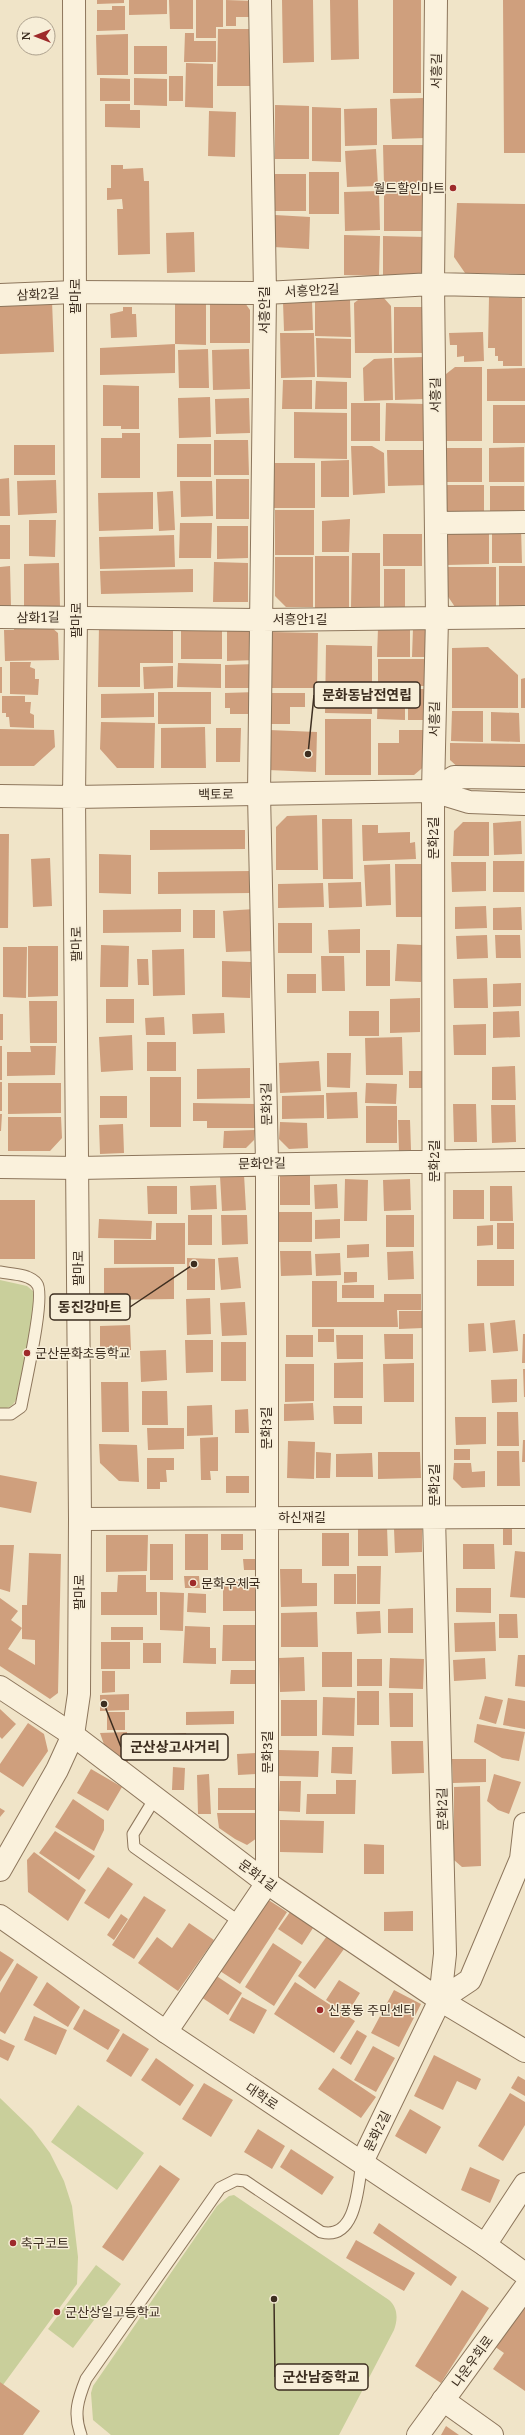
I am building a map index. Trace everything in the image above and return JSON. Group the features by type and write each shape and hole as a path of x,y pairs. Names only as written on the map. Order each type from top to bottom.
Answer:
{"street":[{"name":"팔마로","path":"0,1870 57,1770 73,1735 79,1694 80,1519 74,797 76,616 74,0"},
{"name":"서흥안길","path":"259,794 265,293 260,0"},
{"name":"서흥길","path":"433,791 437,618 434,284 436,0"},
{"name":"서흥안2길","path":"75,292 265,293 434,284 525,286"},
{"name":"삼화2길","path":"0,295 75,292"},
{"path":"436,523 525,522"},
{"name":"삼화1길","path":"0,617 76,616"},
{"name":"서흥안1길","path":"76,616 262,620 525,617"},
{"path":"433,791 454,777 525,778"},
{"name":"백토로","path":"0,796 74,797 433,791 470,802 525,804"},
{"name":"문화2길","path":"362,2162 440,2000 445,1954 434,1517 433,791"},
{"name":"문화3길","path":"259,794 267,1163 267,1883"},
{"name":"문화안길","path":"0,1167 78,1168 267,1163 525,1160"},
{"name":"하신재길","path":"80,1519 525,1517"},
{"name":"문화1길","path":"0,1687 73,1735 267,1883 440,2000 525,2051"},
{"path":"440,2000 470,1980 521,1859 525,1824"},
{"path":"166,2032 267,1883"},
{"name":"대학로","path":"0,1916 166,2032 362,2162 485,2245 525,2274"},
{"path":"485,2245 525,2184"},
{"name":"나운우회로","path":"418,2435 525,2288"},
{"path":"444,2400 492,2435"}],"lane":[{"path":"0,1272 31,1279 39,1287 40,1293 40,1305 21,1407 11,1414 0,1414"},
{"path":"155,1798 134,1834 134,1847 241,1923"},
{"path":"82,2435 76,2413 77,2400 86,2379 220,2188 236,2180 245,2181 321,2232 334,2232 340,2229 351,2214 359,2191 362,2162"}],"green space":[{"path":"0,1280 27,1286 34,1292 34,1314 16,1400 10,1407 5,1408 0,1408"},
{"path":"0,2098 32,2129 50,2153 64,2181 72,2206 78,2257 77,2284 0,2389"},
{"path":"78,2105 144,2153 117,2190 51,2142"},
{"path":"234,2195 389,2300 396,2310 394,2330 339,2435 111,2435 93,2420 91,2393 93,2386 217,2206 229,2196"},
{"path":"96,2265 121,2284 73,2348 48,2329"}],"building":[{"path":"97,0 124,0 124,3 97,4"},
{"path":"129,0 167,0 167,14 129,15"},
{"path":"169,0 193,0 193,29 170,29"},
{"path":"196,0 223,0 223,27 216,27 216,38 196,38"},
{"path":"226,0 254,1 254,17 236,17 236,26 226,26"},
{"path":"282,0 313,0 314,62 283,63"},
{"path":"330,0 358,0 359,59 331,60"},
{"path":"393,0 421,0 421,93 393,93"},
{"path":"503,0 525,0 525,153 504,153"},
{"path":"112,6 125,6 125,30 97,31 97,10 112,10"},
{"path":"218,29 252,29 252,86 217,86"},
{"path":"185,33 194,33 194,41 216,41 216,62 184,62"},
{"path":"128,34 128,75 97,75 96,35"},
{"path":"134,46 167,46 167,74 134,74"},
{"path":"186,63 213,64 213,108 185,107"},
{"path":"169,76 183,76 183,101 169,101"},
{"path":"100,78 130,79 130,101 100,101"},
{"path":"134,78 167,79 167,106 134,105"},
{"path":"424,98 426,138 392,139 390,99"},
{"path":"105,104 130,104 130,110 140,110 140,128 105,127"},
{"path":"275,105 309,106 309,159 275,159"},
{"path":"312,107 341,108 341,162 312,161"},
{"path":"377,108 377,145 345,146 344,109"},
{"path":"209,111 236,112 235,157 208,156"},
{"path":"383,145 424,145 425,185 384,185"},
{"path":"376,149 378,186 347,187 345,151"},
{"path":"111,165 123,165 123,169 143,168 144,181 149,181 150,254 118,255 117,209 123,209 122,199 107,200 107,188 111,188"},
{"path":"309,172 339,172 339,214 309,214"},
{"path":"275,174 306,174 306,211 275,211"},
{"path":"379,191 380,230 345,231 344,192"},
{"path":"424,191 424,231 384,231 384,192"},
{"path":"457,203 525,204 525,274 465,273 454,257"},
{"path":"275,215 310,217 309,249 273,247"},
{"path":"194,232 195,272 167,273 166,233"},
{"path":"344,235 380,236 379,276 344,275"},
{"path":"383,236 426,237 426,268 415,278 383,277"},
{"path":"210,296 240,296 250,310 250,343 210,343"},
{"path":"175,297 206,297 206,345 175,344"},
{"path":"362,297 383,297 391,306 392,353 355,353 354,303"},
{"path":"489,297 522,298 522,366 503,366 503,361 498,361 498,356 495,356 495,348 488,348"},
{"path":"315,299 350,299 351,337 315,336"},
{"path":"52,301 54,352 0,354 0,303"},
{"path":"312,301 313,330 284,331 283,302"},
{"path":"123,307 132,307 132,314 136,314 137,337 111,338 110,314 123,311"},
{"path":"394,307 425,307 425,353 394,353"},
{"path":"483,332 484,361 464,362 464,356 457,357 457,345 450,345 449,333"},
{"path":"280,333 314,333 315,377 281,378"},
{"path":"316,338 351,339 351,378 317,377"},
{"path":"175,344 175,373 100,375 100,348"},
{"path":"208,349 209,388 179,388 178,350"},
{"path":"249,349 250,389 213,390 212,350"},
{"path":"424,357 425,399 395,400 394,358"},
{"path":"392,358 393,400 364,401 363,368 374,359"},
{"path":"455,367 482,367 482,441 446,441 446,374"},
{"path":"525,368 525,401 487,401 487,369"},
{"path":"283,380 312,380 312,409 282,409"},
{"path":"316,381 347,382 347,409 315,409"},
{"path":"103,385 139,386 139,429 121,429 121,426 103,426"},
{"path":"210,397 211,437 179,438 178,398"},
{"path":"249,398 250,433 216,434 215,399"},
{"path":"351,403 380,403 380,441 351,441"},
{"path":"386,403 426,404 426,441 385,441"},
{"path":"493,405 525,405 525,443 493,443"},
{"path":"294,412 347,413 347,459 294,458"},
{"path":"122,433 140,433 140,478 101,478 101,438 122,438"},
{"path":"214,440 248,440 249,475 214,475"},
{"path":"177,444 211,444 211,477 177,477"},
{"path":"14,445 55,445 55,475 14,475"},
{"path":"351,446 372,446 384,453 385,493 353,495"},
{"path":"524,447 524,482 489,482 489,448"},
{"path":"445,448 482,448 482,482 445,482"},
{"path":"387,450 427,450 428,485 388,486"},
{"path":"349,460 349,497 321,497 321,461"},
{"path":"274,463 315,463 315,508 274,508"},
{"path":"9,478 10,516 0,516 0,479"},
{"path":"216,479 249,479 249,519 216,519"},
{"path":"56,480 57,513 18,515 17,481"},
{"path":"180,481 212,481 213,516 181,517"},
{"path":"445,485 484,485 484,518 445,518"},
{"path":"490,486 524,486 524,518 490,518"},
{"path":"173,491 175,530 159,531 157,492"},
{"path":"153,492 153,529 99,531 98,493"},
{"path":"275,510 314,510 314,555 275,555"},
{"path":"350,519 349,552 322,552 322,521"},
{"path":"29,520 56,520 55,557 29,556"},
{"path":"180,523 212,523 211,558 179,558"},
{"path":"0,525 10,525 10,559 0,559"},
{"path":"217,526 248,526 248,558 217,559"},
{"path":"489,527 489,564 446,565 446,529"},
{"path":"492,528 521,528 522,563 492,563"},
{"path":"383,534 422,534 422,566 383,566"},
{"path":"174,535 175,567 100,569 99,537"},
{"path":"352,553 380,553 380,607 351,607"},
{"path":"315,556 349,556 349,608 315,608"},
{"path":"275,557 313,557 313,607 286,607 275,596"},
{"path":"214,562 248,563 248,602 213,602"},
{"path":"59,563 60,607 24,607 24,564"},
{"path":"10,566 11,606 0,606 0,567"},
{"path":"499,566 525,566 525,606 499,606"},
{"path":"447,567 496,567 496,607 455,607 447,595"},
{"path":"193,569 193,592 101,594 100,571"},
{"path":"384,569 405,569 405,607 384,607"},
{"path":"44,621 58,633 59,660 5,661 4,630 14,630 14,622"},
{"path":"99,625 173,626 173,663 140,663 140,687 98,687"},
{"path":"378,628 410,628 410,657 377,657"},
{"path":"413,628 428,628 429,657 412,657"},
{"path":"181,629 222,629 222,659 181,659"},
{"path":"257,630 258,660 227,661 227,631"},
{"path":"272,632 318,633 317,688 270,688"},
{"path":"326,645 372,646 372,714 325,713"},
{"path":"488,647 518,675 518,708 452,708 452,648"},
{"path":"378,659 428,659 428,686 378,686"},
{"path":"10,662 31,662 30,667 35,669 35,679 39,679 38,695 10,694"},
{"path":"178,663 221,664 221,688 177,687"},
{"path":"260,664 260,688 225,688 225,665"},
{"path":"173,666 173,688 144,689 143,667"},
{"path":"0,667 2,667 2,693 0,693"},
{"path":"525,678 525,708 521,708 521,679"},
{"path":"378,688 405,688 405,720 377,719"},
{"path":"408,689 428,689 427,720 408,720"},
{"path":"158,692 211,692 211,724 158,724"},
{"path":"259,692 260,714 230,714 230,708 225,708 225,693"},
{"path":"154,693 154,717 101,718 101,694"},
{"path":"269,693 305,693 305,707 290,707 290,724 269,724"},
{"path":"2,696 25,696 25,702 31,702 30,713 34,715 34,728 10,727 9,717 6,717 6,713 2,713"},
{"path":"452,711 483,711 483,742 451,741"},
{"path":"491,712 519,713 520,742 491,741"},
{"path":"325,719 371,719 371,775 325,775"},
{"path":"101,722 155,723 154,768 117,768 100,749"},
{"path":"205,727 206,768 161,768 161,728"},
{"path":"216,728 241,728 240,762 216,762"},
{"path":"0,729 54,730 55,747 34,766 0,766"},
{"path":"269,730 317,732 316,772 268,770"},
{"path":"399,730 427,730 427,764 414,775 378,775 378,743 399,743"},
{"path":"450,743 525,744 525,770 461,770 450,760"},
{"path":"317,815 318,870 276,870 276,827 287,816"},
{"path":"322,819 352,819 353,879 323,879"},
{"path":"521,821 522,854 494,855 493,823"},
{"path":"463,822 489,822 489,856 453,856 454,831"},
{"path":"362,825 378,825 378,833 410,832 410,843 415,842 416,859 363,861"},
{"path":"150,830 245,830 245,849 150,850"},
{"path":"0,834 9,834 8,928 0,928"},
{"path":"99,854 131,855 131,894 99,893"},
{"path":"50,858 52,906 33,907 31,859"},
{"path":"493,861 524,861 524,892 493,892"},
{"path":"451,862 486,862 486,891 452,892"},
{"path":"390,864 391,905 366,906 364,865"},
{"path":"395,864 423,864 423,917 396,917"},
{"path":"251,871 251,893 158,894 158,872"},
{"path":"361,882 362,907 329,908 328,883"},
{"path":"323,883 324,907 278,908 278,884"},
{"path":"486,906 487,928 455,929 455,907"},
{"path":"521,907 522,930 493,930 493,908"},
{"path":"181,909 181,932 103,933 103,910"},
{"path":"255,909 257,951 226,952 223,911"},
{"path":"193,910 215,910 215,938 193,938"},
{"path":"278,923 312,923 312,953 278,953"},
{"path":"360,929 360,953 329,953 328,930"},
{"path":"487,935 488,958 457,959 456,936"},
{"path":"495,935 520,935 521,958 496,958"},
{"path":"397,944 422,945 421,982 395,981"},
{"path":"101,945 129,946 128,987 100,987"},
{"path":"28,946 58,946 58,996 28,997"},
{"path":"3,947 27,947 26,998 3,997"},
{"path":"184,949 185,995 153,996 152,950"},
{"path":"366,950 390,950 390,986 366,986"},
{"path":"321,956 344,956 345,991 322,991"},
{"path":"137,959 148,959 149,985 138,985"},
{"path":"222,961 251,962 250,998 222,997"},
{"path":"287,974 316,974 316,993 287,993"},
{"path":"487,978 488,1008 454,1008 453,979"},
{"path":"521,983 521,1006 493,1007 493,984"},
{"path":"420,998 420,1032 390,1033 390,999"},
{"path":"106,999 134,999 134,1023 106,1023"},
{"path":"29,1001 57,1001 57,1043 30,1043"},
{"path":"349,1011 379,1011 379,1036 349,1036"},
{"path":"519,1011 520,1037 493,1038 493,1012"},
{"path":"224,1013 225,1033 193,1034 192,1014"},
{"path":"0,1014 3,1014 3,1040 0,1040"},
{"path":"164,1017 165,1035 146,1035 145,1018"},
{"path":"486,1024 486,1055 454,1055 453,1025"},
{"path":"132,1035 133,1070 101,1072 99,1037"},
{"path":"402,1037 403,1075 366,1075 365,1038"},
{"path":"147,1042 176,1042 176,1071 147,1071"},
{"path":"0,1046 2,1046 2,1080 0,1080"},
{"path":"30,1046 56,1046 55,1075 7,1076 7,1052 31,1052"},
{"path":"327,1053 351,1053 350,1088 327,1087"},
{"path":"319,1061 321,1091 280,1093 279,1063"},
{"path":"515,1066 516,1100 492,1100 492,1067"},
{"path":"250,1068 250,1098 197,1099 197,1069"},
{"path":"409,1071 425,1071 424,1088 409,1088"},
{"path":"150,1077 181,1077 181,1127 150,1127"},
{"path":"0,1082 2,1082 2,1111 0,1111"},
{"path":"8,1083 61,1083 61,1113 8,1114"},
{"path":"366,1083 397,1084 396,1104 365,1103"},
{"path":"357,1092 358,1118 327,1119 326,1093"},
{"path":"324,1095 324,1118 282,1119 282,1096"},
{"path":"100,1096 127,1096 127,1118 100,1118"},
{"path":"193,1103 255,1104 255,1128 207,1128 207,1121 193,1121"},
{"path":"453,1104 476,1104 477,1142 454,1142"},
{"path":"491,1105 515,1105 516,1142 492,1143"},
{"path":"366,1106 397,1106 397,1143 366,1143"},
{"path":"0,1114 2,1114 1,1131 0,1131"},
{"path":"8,1117 61,1117 62,1138 50,1151 8,1151"},
{"path":"398,1120 410,1120 411,1150 399,1151"},
{"path":"280,1122 307,1123 308,1148 289,1149 279,1139"},
{"path":"123,1124 124,1153 100,1154 99,1125"},
{"path":"255,1130 254,1140 246,1148 223,1148 224,1131"},
{"path":"244,1174 246,1210 222,1211 220,1176"},
{"path":"280,1175 310,1175 310,1205 280,1205"},
{"path":"345,1179 368,1180 367,1221 344,1221"},
{"path":"410,1179 411,1210 384,1211 383,1180"},
{"path":"337,1184 338,1208 315,1209 314,1185"},
{"path":"216,1185 217,1209 191,1210 190,1186"},
{"path":"147,1186 177,1186 177,1214 148,1214"},
{"path":"490,1186 512,1186 513,1221 490,1221"},
{"path":"453,1190 484,1190 484,1219 453,1219"},
{"path":"0,1200 35,1200 35,1259 0,1259"},
{"path":"278,1212 312,1212 312,1242 278,1242"},
{"path":"188,1215 212,1215 212,1245 188,1245"},
{"path":"221,1215 247,1215 248,1244 222,1245"},
{"path":"386,1215 414,1215 414,1247 386,1247"},
{"path":"99,1219 152,1221 151,1239 98,1238"},
{"path":"340,1219 340,1238 315,1239 315,1220"},
{"path":"156,1223 185,1223 185,1264 114,1264 114,1240 156,1240"},
{"path":"497,1223 514,1223 514,1249 497,1249"},
{"path":"493,1225 493,1245 477,1246 477,1226"},
{"path":"369,1244 369,1257 347,1258 347,1245"},
{"path":"280,1251 311,1251 312,1275 281,1276"},
{"path":"413,1251 414,1279 388,1280 387,1252"},
{"path":"340,1253 341,1275 316,1276 315,1254"},
{"path":"238,1257 241,1288 221,1290 218,1258"},
{"path":"187,1258 215,1259 215,1290 187,1290"},
{"path":"477,1260 514,1260 514,1286 477,1286"},
{"path":"174,1267 174,1299 104,1300 104,1268"},
{"path":"344,1272 357,1272 357,1282 344,1283"},
{"path":"312,1281 337,1281 337,1302 384,1302 384,1294 421,1294 421,1310 397,1310 398,1327 312,1327"},
{"path":"342,1285 374,1285 374,1298 342,1298"},
{"path":"210,1298 211,1334 187,1335 186,1299"},
{"path":"245,1302 247,1335 222,1336 220,1303"},
{"path":"399,1311 423,1311 423,1328 399,1329"},
{"path":"515,1320 518,1351 493,1353 490,1323"},
{"path":"484,1323 486,1351 469,1352 468,1324"},
{"path":"130,1325 131,1350 100,1351 100,1326"},
{"path":"318,1329 334,1329 334,1342 318,1342"},
{"path":"384,1334 413,1334 413,1359 385,1359"},
{"path":"523,1334 525,1334 525,1363 522,1363"},
{"path":"286,1335 313,1335 313,1357 286,1357"},
{"path":"336,1335 363,1335 363,1359 337,1359"},
{"path":"185,1340 213,1340 213,1372 186,1373"},
{"path":"221,1342 246,1342 246,1381 221,1381"},
{"path":"166,1350 167,1380 141,1382 140,1351"},
{"path":"363,1362 363,1398 334,1398 334,1363"},
{"path":"414,1363 414,1402 384,1402 383,1364"},
{"path":"285,1364 314,1364 314,1401 285,1402"},
{"path":"523,1369 525,1369 525,1397 524,1397"},
{"path":"517,1379 517,1402 492,1403 491,1380"},
{"path":"101,1382 128,1382 129,1432 102,1432"},
{"path":"142,1391 167,1391 168,1425 142,1425"},
{"path":"313,1403 314,1420 284,1421 284,1404"},
{"path":"212,1405 213,1435 187,1436 187,1406"},
{"path":"333,1406 362,1406 362,1424 334,1424"},
{"path":"248,1409 249,1433 235,1433 235,1410"},
{"path":"497,1412 518,1412 519,1446 497,1446"},
{"path":"455,1417 486,1417 486,1444 456,1445"},
{"path":"147,1428 184,1428 184,1449 148,1450"},
{"path":"218,1437 218,1471 210,1471 211,1480 201,1480 200,1438"},
{"path":"523,1440 525,1440 525,1462 522,1462"},
{"path":"288,1441 315,1442 314,1479 287,1478"},
{"path":"99,1444 137,1445 139,1482 119,1481 100,1463"},
{"path":"454,1449 470,1449 470,1460 454,1460"},
{"path":"497,1451 519,1451 520,1486 497,1486"},
{"path":"316,1452 331,1453 330,1478 316,1478"},
{"path":"378,1452 420,1452 421,1478 378,1479"},
{"path":"372,1453 373,1477 336,1477 336,1454"},
{"path":"147,1458 174,1458 174,1470 166,1470 167,1482 160,1482 160,1489 147,1489"},
{"path":"454,1463 471,1463 472,1472 485,1471 485,1487 462,1488 453,1479"},
{"path":"0,1475 37,1482 31,1513 0,1507"},
{"path":"226,1476 249,1476 249,1493 226,1493"},
{"path":"387,1526 388,1556 358,1556 358,1527"},
{"path":"394,1529 422,1529 422,1552 395,1553"},
{"path":"503,1529 512,1529 512,1545 503,1545"},
{"path":"322,1533 349,1533 349,1566 322,1566"},
{"path":"185,1534 208,1534 208,1570 185,1570"},
{"path":"221,1534 243,1534 243,1550 221,1550"},
{"path":"106,1535 148,1535 147,1571 106,1572"},
{"path":"150,1544 173,1544 173,1580 150,1580"},
{"path":"463,1544 494,1544 495,1569 463,1569"},
{"path":"0,1545 14,1545 10,1592 0,1589"},
{"path":"515,1551 525,1552 525,1598 510,1597"},
{"path":"29,1553 61,1554 58,1693 50,1699 0,1666 0,1598 18,1611 11,1620 22,1628 22,1605 27,1605","holes":["22,1628 22,1639 35,1640 35,1665 8,1649"]},
{"path":"243,1559 257,1559 257,1570 244,1570"},
{"path":"357,1566 381,1566 380,1604 357,1604"},
{"path":"280,1569 302,1569 302,1583 317,1583 317,1606 281,1607"},
{"path":"334,1574 356,1574 356,1604 334,1604"},
{"path":"118,1575 146,1575 146,1592 157,1592 157,1615 101,1615 101,1592 117,1592"},
{"path":"184,1576 199,1576 200,1588 185,1588"},
{"path":"223,1581 255,1581 255,1611 223,1611"},
{"path":"456,1588 491,1588 491,1613 456,1612"},
{"path":"160,1592 184,1593 183,1631 160,1630"},
{"path":"188,1593 206,1594 206,1613 187,1612"},
{"path":"413,1608 413,1633 388,1633 388,1609"},
{"path":"380,1611 381,1633 357,1634 356,1612"},
{"path":"317,1612 318,1647 281,1647 281,1613"},
{"path":"499,1614 517,1614 518,1638 499,1638"},
{"path":"495,1622 496,1651 455,1652 454,1623"},
{"path":"223,1625 260,1625 260,1661 222,1661"},
{"path":"185,1626 210,1627 210,1648 216,1648 216,1664 183,1663"},
{"path":"111,1627 143,1627 143,1640 111,1640"},
{"path":"101,1642 130,1642 130,1669 101,1669"},
{"path":"143,1643 161,1643 161,1663 143,1663"},
{"path":"322,1652 352,1652 352,1687 322,1687"},
{"path":"518,1655 525,1655 525,1687 515,1686"},
{"path":"304,1657 305,1691 280,1692 279,1658"},
{"path":"390,1658 424,1659 423,1689 389,1688"},
{"path":"485,1658 486,1679 454,1681 453,1660"},
{"path":"357,1659 382,1659 382,1686 357,1686"},
{"path":"231,1670 258,1670 258,1684 230,1684"},
{"path":"102,1671 115,1671 115,1692 102,1693"},
{"path":"357,1691 379,1691 379,1725 357,1725"},
{"path":"389,1693 413,1693 413,1727 390,1727"},
{"path":"129,1694 129,1710 100,1711 100,1695"},
{"path":"485,1696 503,1700 496,1724 479,1719"},
{"path":"323,1697 355,1698 354,1736 322,1735"},
{"path":"508,1698 525,1701 525,1729 503,1725"},
{"path":"281,1700 317,1700 317,1736 281,1736"},
{"path":"0,1709 16,1724 2,1739 0,1737"},
{"path":"234,1711 234,1724 186,1725 186,1712"},
{"path":"107,1712 125,1712 125,1730 107,1730"},
{"path":"28,1723 44,1734 48,1751 23,1787 0,1772 0,1764"},
{"path":"477,1724 525,1732 519,1761 502,1758 474,1742"},
{"path":"127,1732 128,1763 107,1753 100,1733"},
{"path":"186,1733 188,1756 173,1757 170,1734"},
{"path":"391,1741 423,1741 424,1773 392,1774"},
{"path":"332,1747 353,1747 352,1774 331,1773"},
{"path":"278,1750 319,1751 318,1777 278,1776"},
{"path":"256,1753 257,1774 238,1775 237,1754"},
{"path":"452,1759 486,1759 486,1782 453,1783"},
{"path":"173,1767 185,1768 184,1790 172,1790"},
{"path":"91,1769 122,1787 108,1811 77,1793"},
{"path":"209,1774 211,1814 198,1814 197,1775"},
{"path":"494,1774 521,1782 509,1814 498,1810 487,1801"},
{"path":"336,1780 356,1780 355,1814 306,1814 307,1794 336,1794"},
{"path":"280,1781 301,1781 300,1812 279,1811"},
{"path":"480,1786 481,1866 462,1867 454,1860 454,1787"},
{"path":"218,1788 257,1788 257,1810 218,1810"},
{"path":"73,1799 104,1820 104,1830 94,1851 55,1827"},
{"path":"0,1808 5,1811 0,1817"},
{"path":"217,1813 257,1813 257,1838 247,1845 235,1839 219,1828"},
{"path":"280,1820 324,1821 323,1853 280,1852"},
{"path":"55,1831 95,1856 79,1880 39,1853"},
{"path":"364,1844 384,1845 384,1874 364,1874"},
{"path":"34,1852 86,1890 68,1921 28,1892 27,1860"},
{"path":"108,1867 133,1884 109,1919 84,1903"},
{"path":"144,1896 166,1910 134,1959 112,1945"},
{"path":"267,1899 287,1912 240,1984 220,1971"},
{"path":"413,1911 413,1931 384,1931 384,1912"},
{"path":"290,1912 313,1928 302,1945 278,1929"},
{"path":"121,1914 128,1919 114,1940 107,1935"},
{"path":"189,1923 214,1940 178,1991 138,1963 157,1937 172,1948"},
{"path":"327,1936 344,1949 315,1989 298,1976"},
{"path":"273,1943 302,1962 274,2006 245,1987"},
{"path":"0,1951 14,1960 0,1982"},
{"path":"17,1963 38,1977 5,2034 0,2031 0,1993"},
{"path":"215,1975 242,1993 228,2015 201,1997"},
{"path":"339,1980 360,1993 347,2014 326,2000"},
{"path":"47,1982 80,2007 68,2027 33,2005"},
{"path":"295,1982 355,2021 334,2053 274,2014"},
{"path":"394,1990 421,2004 399,2047 371,2033"},
{"path":"242,1997 267,2010 254,2034 229,2020"},
{"path":"84,2009 120,2030 108,2050 73,2029"},
{"path":"34,2016 67,2030 56,2055 24,2040"},
{"path":"357,2030 367,2036 351,2065 340,2058"},
{"path":"123,2033 149,2049 131,2077 106,2061"},
{"path":"0,2039 15,2046 8,2061 0,2057"},
{"path":"373,2046 395,2058 376,2092 354,2080"},
{"path":"434,2055 481,2079 476,2090 457,2081 443,2110 414,2096"},
{"path":"156,2058 194,2085 180,2106 141,2080"},
{"path":"333,2068 376,2097 361,2118 318,2089"},
{"path":"518,2076 525,2080 525,2096 511,2088"},
{"path":"204,2083 233,2100 211,2137 182,2119"},
{"path":"510,2093 525,2102 525,2125 503,2161 478,2146"},
{"path":"410,2109 441,2127 426,2154 395,2136"},
{"path":"258,2129 285,2146 272,2169 244,2152"},
{"path":"291,2149 334,2177 322,2195 280,2167"},
{"path":"160,2165 180,2179 123,2261 102,2247"},
{"path":"470,2167 500,2180 490,2203 461,2190"},
{"path":"379,2223 457,2277 451,2286 373,2233"},
{"path":"356,2240 415,2273 404,2291 346,2258"},
{"path":"462,2290 489,2308 441,2383 415,2366"},
{"path":"522,2306 525,2309 525,2391 493,2369 504,2353 494,2346"},
{"path":"0,2382 40,2411 23,2435 0,2435"},
{"path":"446,2426 459,2435 441,2435"}],"place":[{"name":"월드할인마트","path":"453,188"},
{"name":"문화동남전연립","path":"308,754"},
{"name":"동진강마트","path":"194,1264"},
{"name":"군산문화초등학교","path":"27,1353"},
{"name":"문화우체국","path":"193,1583"},
{"name":"군산상고사거리","path":"104,1704"},
{"name":"신풍동 주민센터","path":"320,2010"},
{"name":"축구코트","path":"13,2243"},
{"name":"군산남중학교","path":"274,2299"},
{"name":"군산상일고등학교","path":"57,2312"}]}
